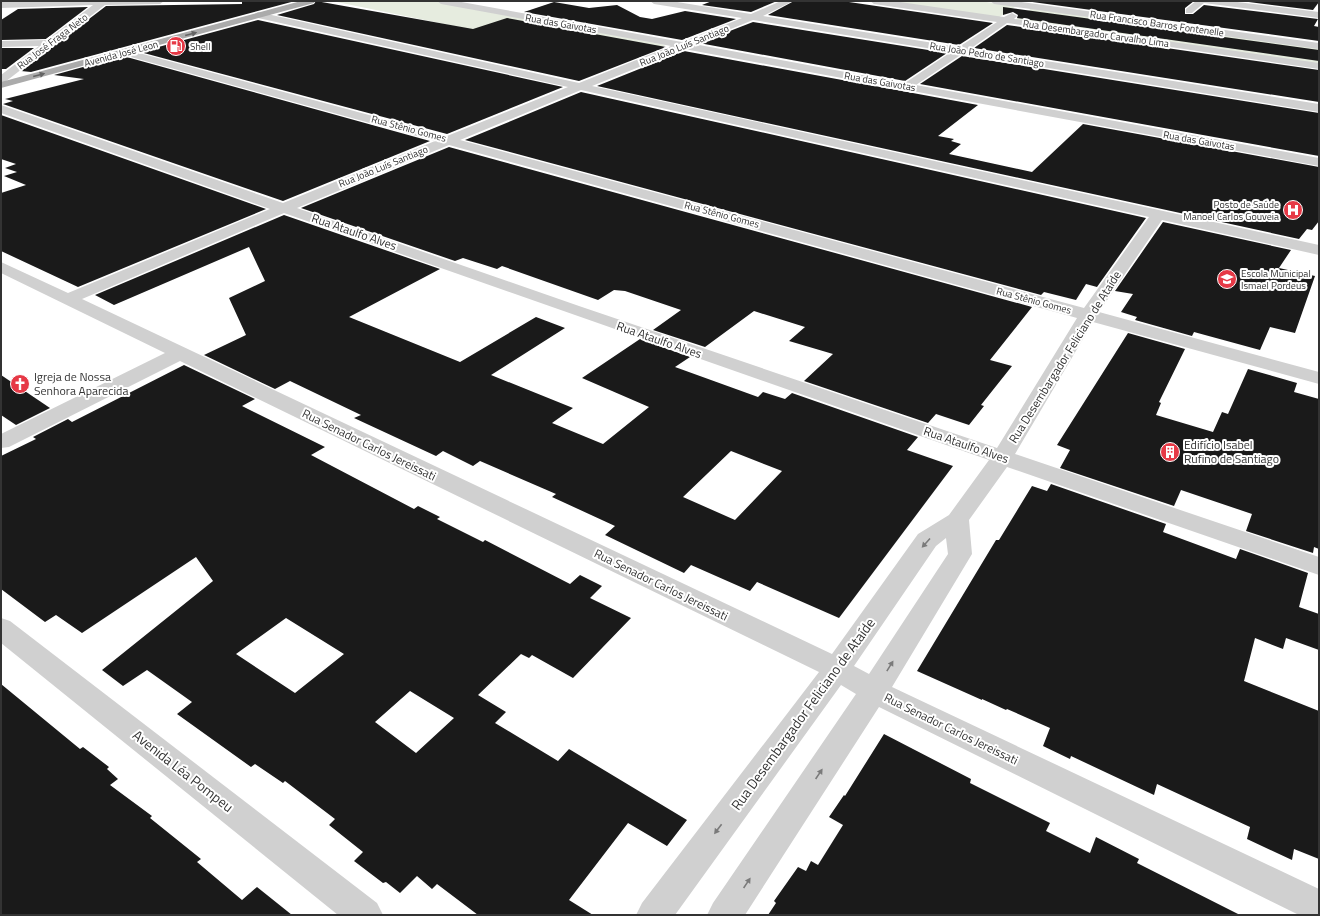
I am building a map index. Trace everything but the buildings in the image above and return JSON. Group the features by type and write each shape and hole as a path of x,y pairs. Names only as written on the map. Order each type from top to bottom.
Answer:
{"main road":[{"name":"Avenida José Leon","path":"1,85 311,1"}],"street":[{"path":"1,5 160,1"},
{"name":"Rua das Gaivotas","path":"441,1 1319,162"},
{"name":"Rua João Pedro de Santiago","path":"654,1 1319,108"},
{"name":"Rua João Luís Santiago","path":"68,299 283,207 579,86 684,46 789,1"},
{"name":"Rua Desembargador Carvalho Lima","path":"874,1 1319,66"},
{"name":"Rua Francisco Barros Fontenelle","path":"994,1 1032,3 1319,46"},
{"path":"1189,11 1201,1"},
{"path":"1207,1 1319,15"},
{"path":"1265,21 1275,10 1280,1"},
{"name":"Rua José Fraga Neto","path":"1,80 103,2"},
{"path":"907,86 1032,3"},
{"path":"258,15 1319,250"},
{"path":"1,44 51,43"},
{"name":"Rua Stênio Gomes","path":"124,52 450,139 1319,378"},
{"name":"Rua Ataulfo Alves","path":"1,109 573,310 1319,566"},
{"name":"Rua Desembargador Feliciano de Ataíde","path":"654,915 837,669 927,540 957,520 1002,458 1088,315 1158,215"},
{"name":"Rua Senador Carlos Jereissati","path":"1,267 179,354 837,669 874,691 1319,907"},
{"path":"1,442 179,354"},
{"path":"725,915 874,691 960,554 957,520"},
{"name":"Avenida Léa Pompeu","path":"1,628 365,915"}],"shaded area":[{"path":"332,1 434,1 666,45 625,61"},
{"path":"884,1 979,1 1016,6 998,18"},
{"path":"1032,8 1319,48 1319,64 1015,20"}],"place":[{"name":"Shell","path":"176,46"},
{"name":"Posto de Saúde Manoel Carlos Gouveia","path":"1293,210"},
{"name":"Escola Municipal Ismael Pordeus","path":"1227,279"},
{"name":"Igreja de Nossa Senhora Aparecida","path":"20,384"},
{"name":"Edifício Isabel Rufino de Santiago","path":"1170,452"}]}
